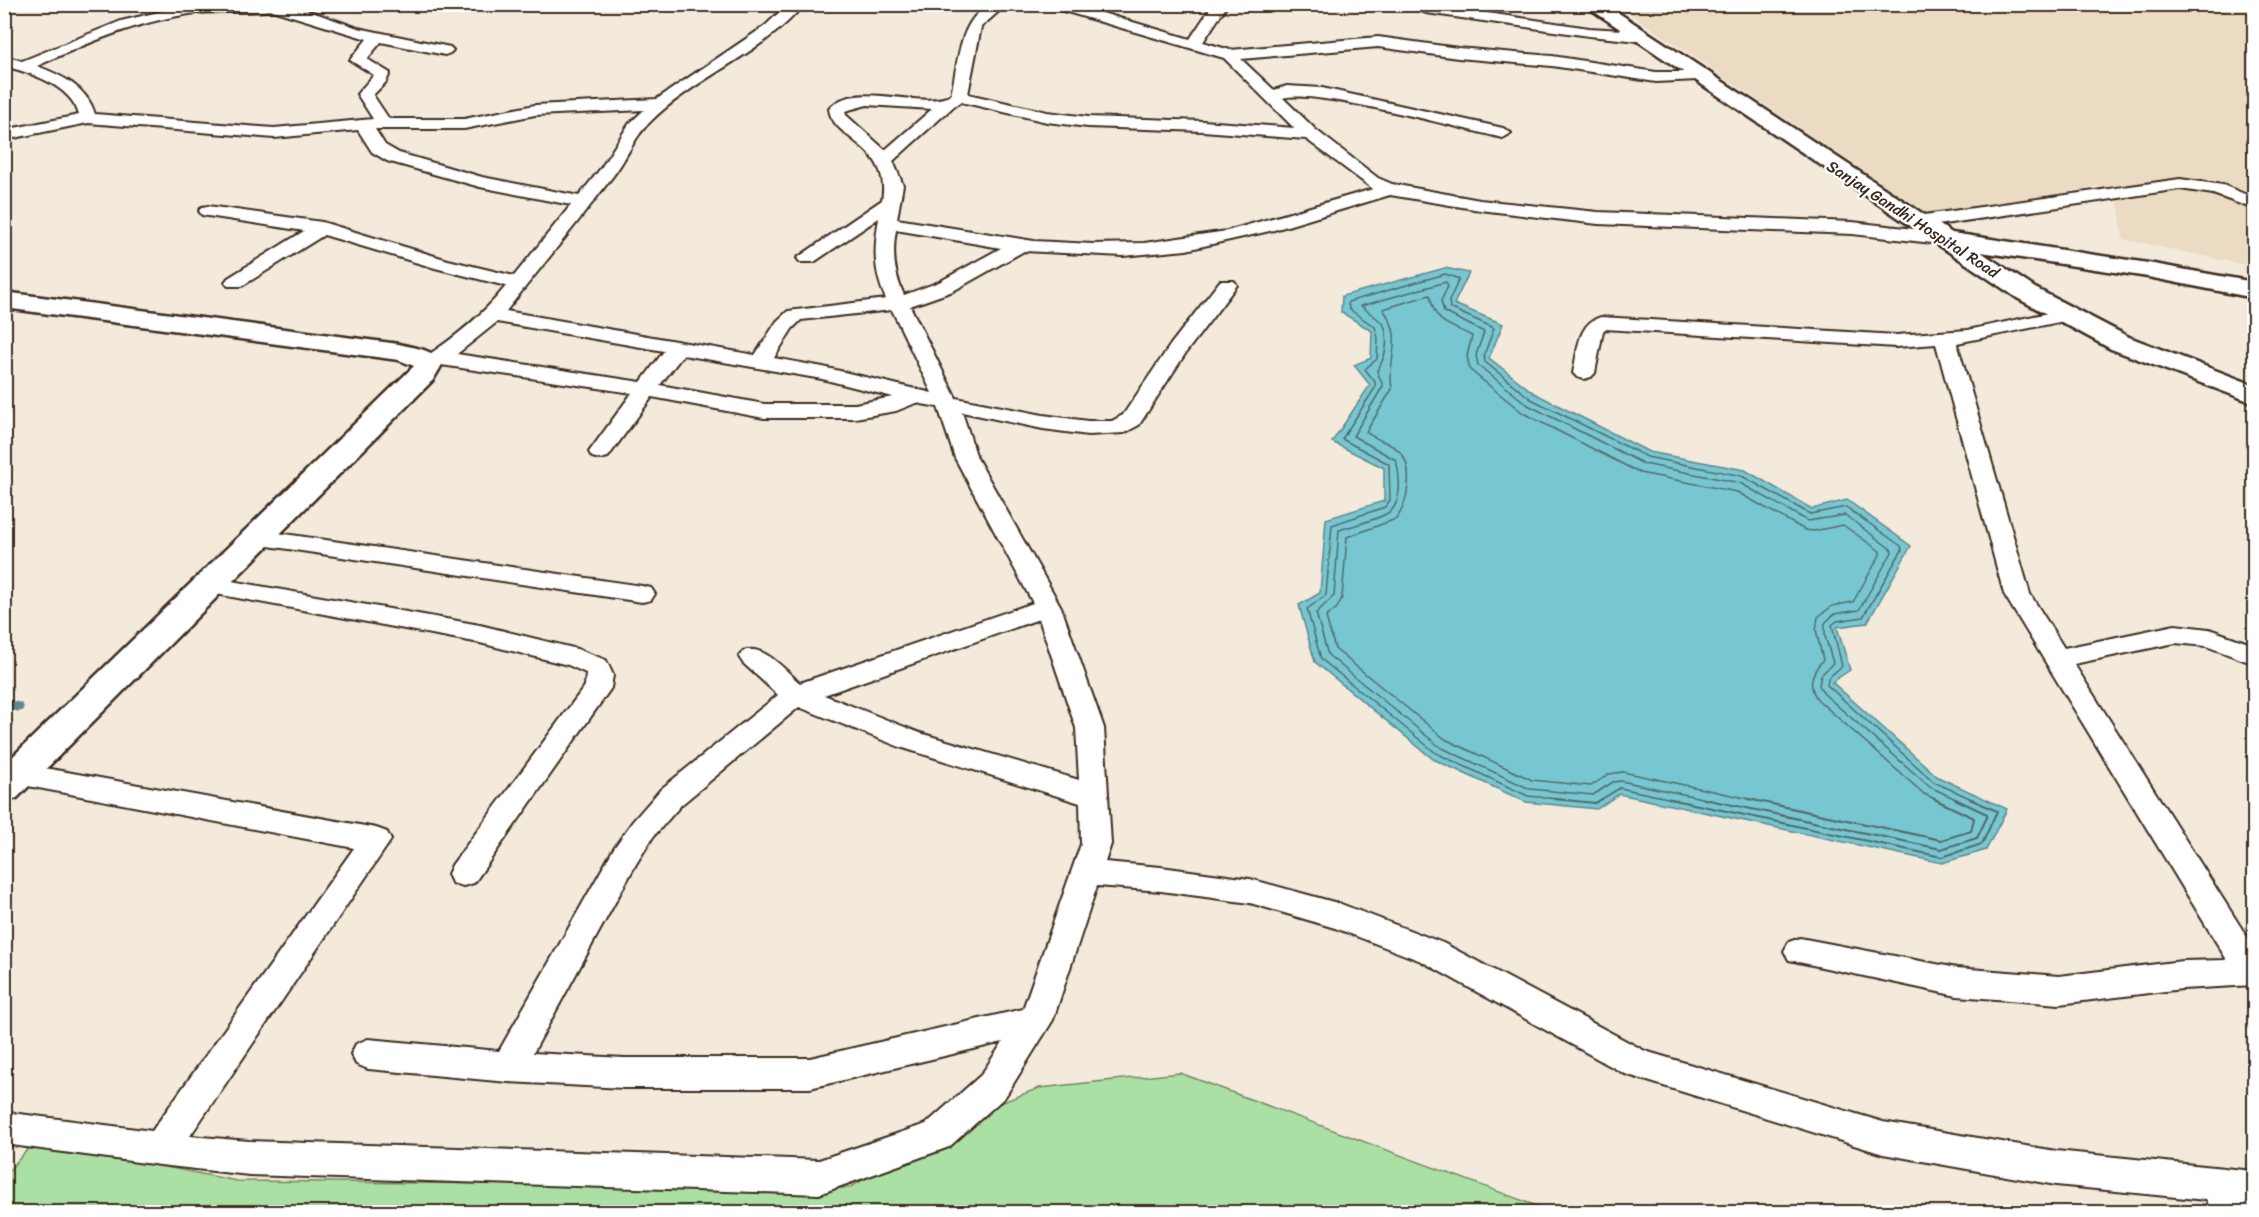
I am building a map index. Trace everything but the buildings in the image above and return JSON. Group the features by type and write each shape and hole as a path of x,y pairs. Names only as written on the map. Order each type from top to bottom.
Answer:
{"main road":[{"name":"Sanjay Gandhi Hospital Road","path":"1592,4 2026,293 2120,343 2254,395"},
{"path":"1941,238 2148,270 2254,290"},
{"path":"4,300 399,352 433,361 423,374 11,781"}],"street":[{"path":"4,8 10,4"},
{"path":"433,361 462,342 493,315 608,171 635,128 660,104 770,29 797,4"},
{"path":"884,160 953,100 975,27 981,18 1000,4"},
{"path":"1055,4 1229,55 1378,42 1458,53 1552,61 1656,77 1697,75"},
{"path":"1194,44 1221,4"},
{"path":"1411,4 1426,9 1589,32 1639,36"},
{"path":"22,67 94,35 201,6 278,5 377,37 446,50"},
{"path":"377,37 358,60 382,73 380,79 365,93 384,124"},
{"path":"1229,55 1310,134 1372,182 1388,189 1480,205 1598,218 1852,228 1941,238"},
{"path":"4,61 70,89 80,98 88,118"},
{"path":"1271,96 1287,91 1322,93 1503,134"},
{"path":"4,1128 160,1149 249,1158 819,1177 937,1136 993,1086 1036,1020 1096,844 1090,728 1048,607 966,458 948,404 889,284 884,260 894,184 884,160 838,117 837,109 852,101 874,99 953,100 1088,122 1203,126 1310,134"},
{"path":"4,135 88,118 274,133 364,124 464,124 535,110 660,104"},
{"path":"364,124 381,153 393,158 480,182 584,202"},
{"path":"1917,222 2180,184 2217,189 2254,204"},
{"path":"888,223 974,240 1125,250 1195,244 1359,201 1388,189"},
{"path":"807,258 891,202"},
{"path":"208,211 322,228 442,264 519,284"},
{"path":"234,282 322,228"},
{"path":"760,363 784,325 795,315 897,303 940,289 1022,244"},
{"path":"493,315 823,373 948,404 1088,428 1116,428 1131,420 1178,348 1227,285"},
{"path":"1584,373 1593,328 1601,323 1896,341 1968,336 2067,315"},
{"path":"1800,951 1957,982 2059,990 2182,975 2253,972 2017,594 1945,338"},
{"path":"600,452 677,348"},
{"path":"433,361 648,390 739,408 790,412 871,410 896,404 914,396"},
{"path":"257,538 642,594"},
{"path":"209,585 484,635 579,658 596,666 601,676 598,688 463,874"},
{"path":"508,1066 625,856 671,797 796,695 1048,607"},
{"path":"2057,658 2175,634 2209,638 2254,655"},
{"path":"752,657 796,695 910,740 1094,796"},
{"path":"11,781 376,840 160,1149"},
{"path":"1086,873 1161,879 1250,891 1341,917 1432,952 1637,1063 1883,1138 2225,1198 2254,1188"},
{"path":"368,1054 624,1073 810,1073 1036,1020"}],"shaded area":[{"path":"1617,5 2254,5 2254,267 2123,239 2118,200 2098,186 1932,217"}],"green space":[{"path":"1180,1073 1553,1212 5,1212 5,1175 35,1141 237,1181 849,1188 980,1111 1039,1088"}],"water":[{"path":"1445,268 1469,273 1454,304 1503,324 1489,358 1534,393 1649,452 1745,470 1812,509 1847,500 1911,546 1867,623 1837,627 1850,670 1832,682 1938,777 2007,809 1986,850 1942,863 1619,794 1597,809 1526,802 1433,759 1315,662 1299,605 1320,593 1326,519 1384,501 1384,468 1332,442 1370,385 1354,365 1371,358 1372,331 1341,312 1342,296"}],"waterway":[{"path":"4,704 19,707"}]}
